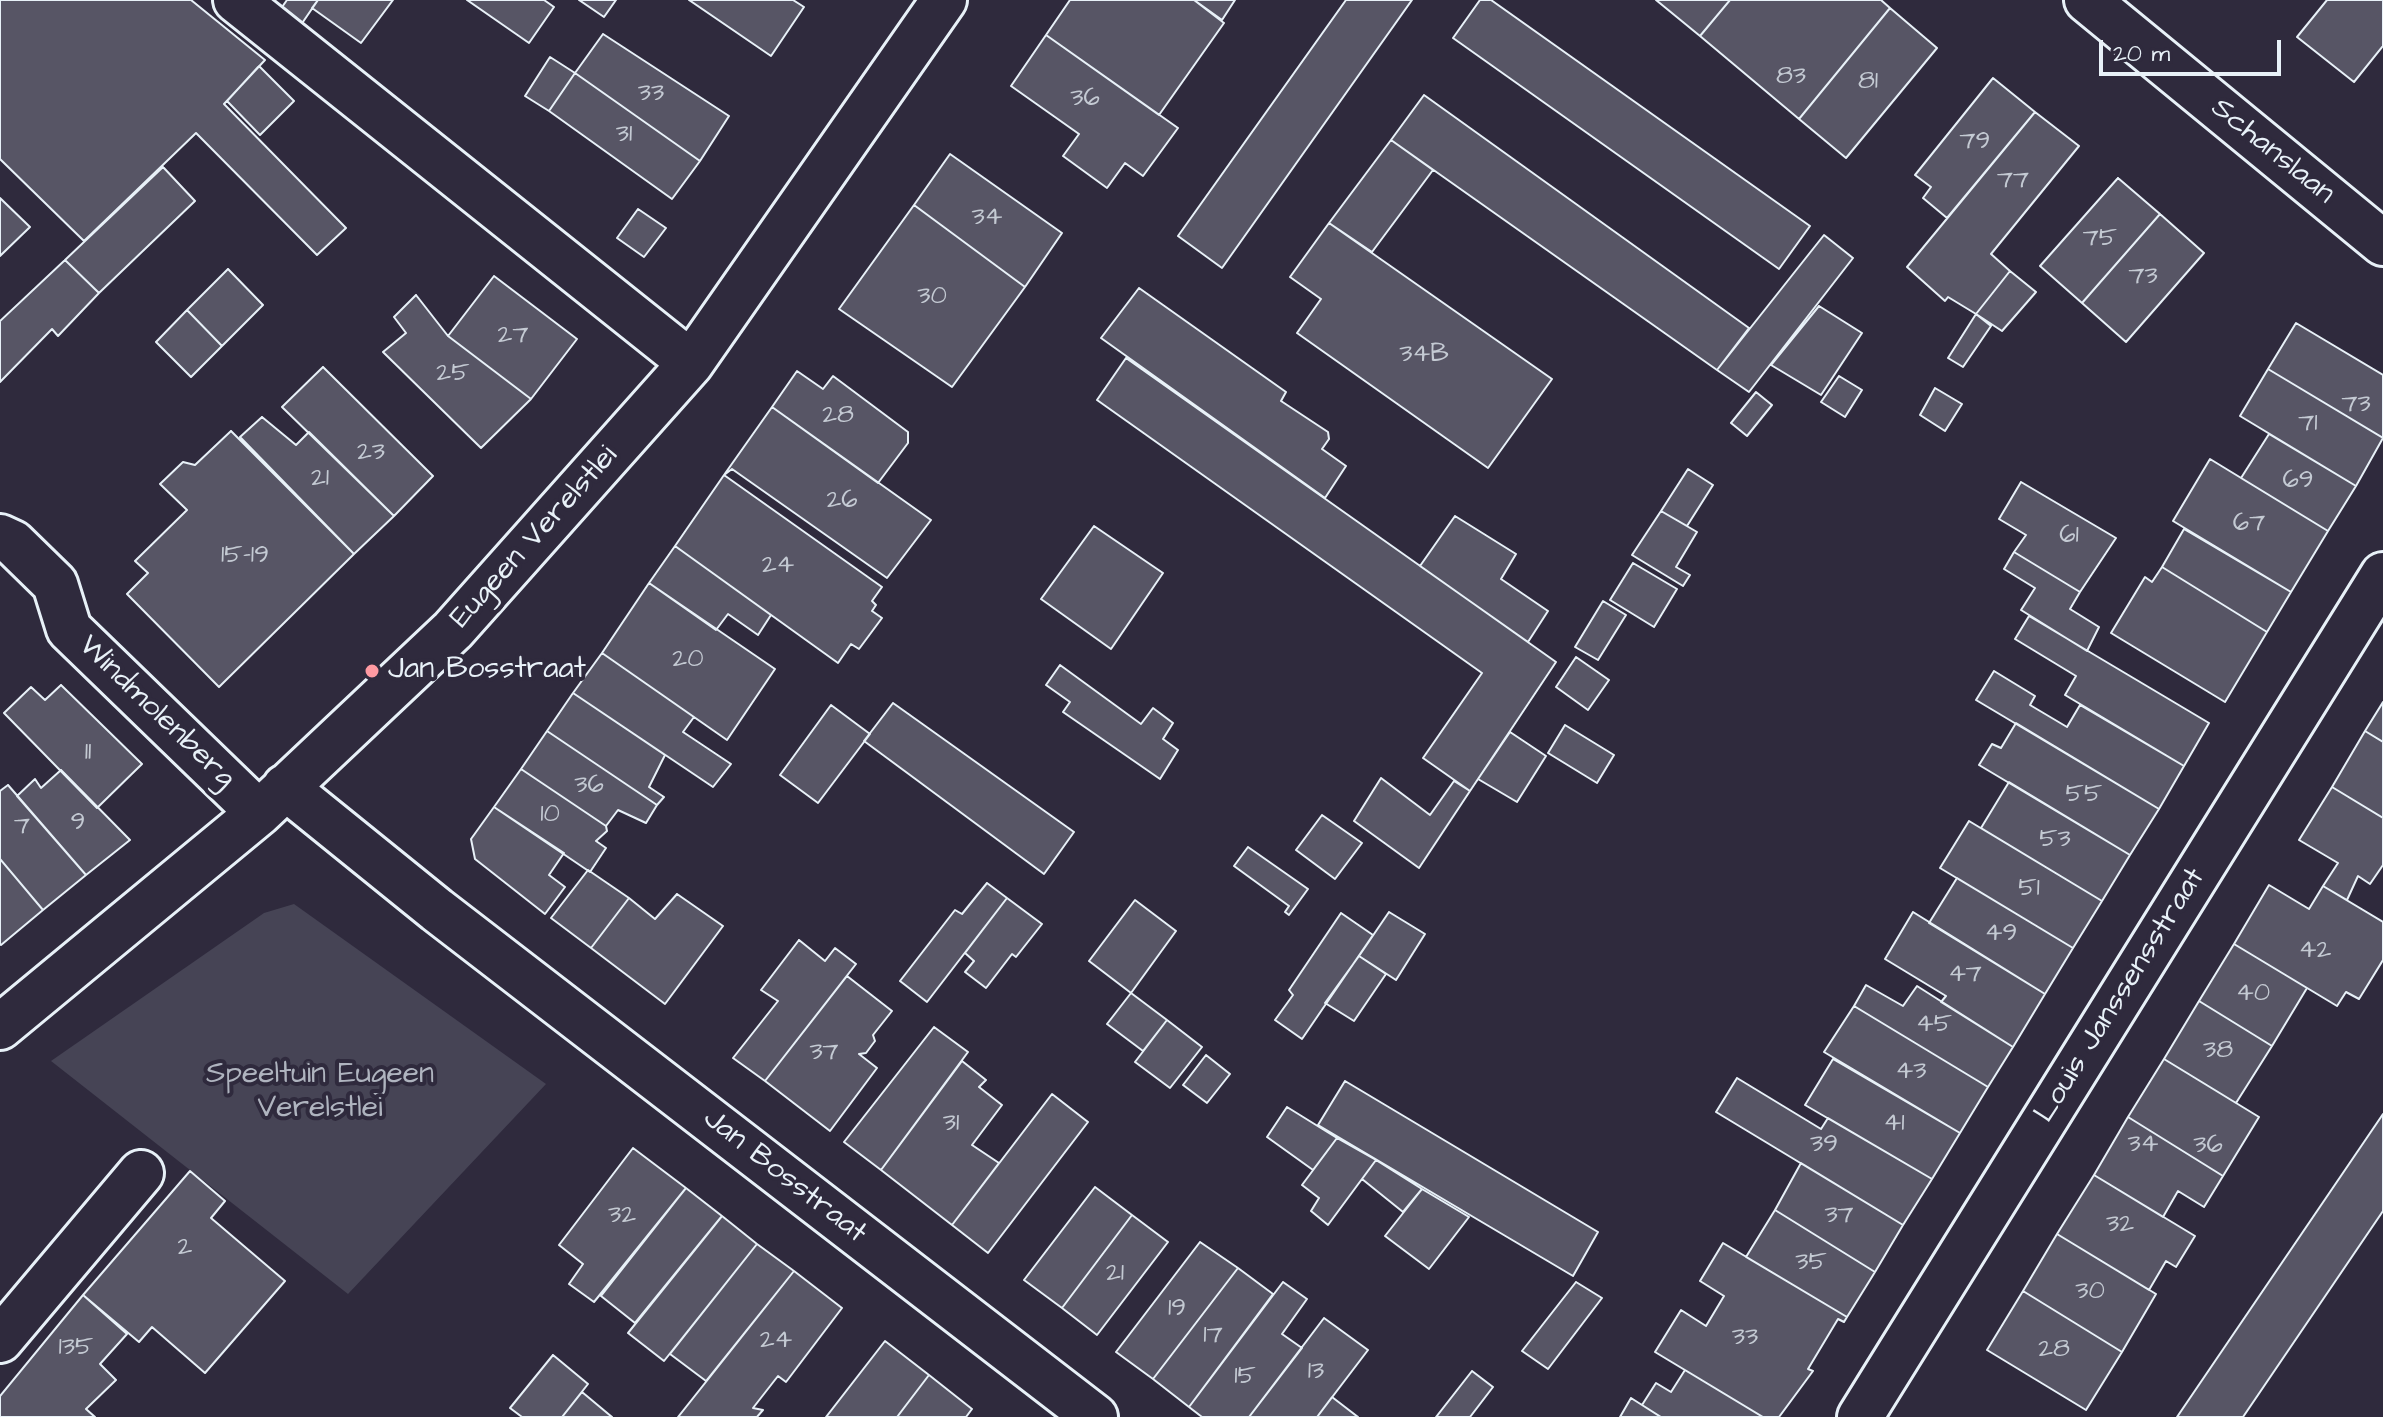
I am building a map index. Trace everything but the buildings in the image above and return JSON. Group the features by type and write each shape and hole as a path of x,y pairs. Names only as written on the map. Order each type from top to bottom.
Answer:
{"street":[{"path":"236,0 691,363"},
{"name":"Eugeen Verelstlei","path":"0,1027 272,800 453,630 691,363 944,0"},
{"name":"Schanslaan","path":"2087,0 2383,243"},
{"name":"Windmolenberg","path":"0,537 13,543 55,584 69,629 272,800"},
{"name":"Louis Janssensstraat","path":"1860,1417 2383,575"},
{"name":"Jan Bosstraat","path":"272,800 437,910 1095,1417"},
{"path":"0,1340 141,1173"}],"green space":[{"name":"Speeltuin Eugeen Verelstlei","path":"294,904 546,1084 348,1294 51,1061 264,913"}],"place":[{"name":"Jan Bosstraat","path":"372,671"}]}
